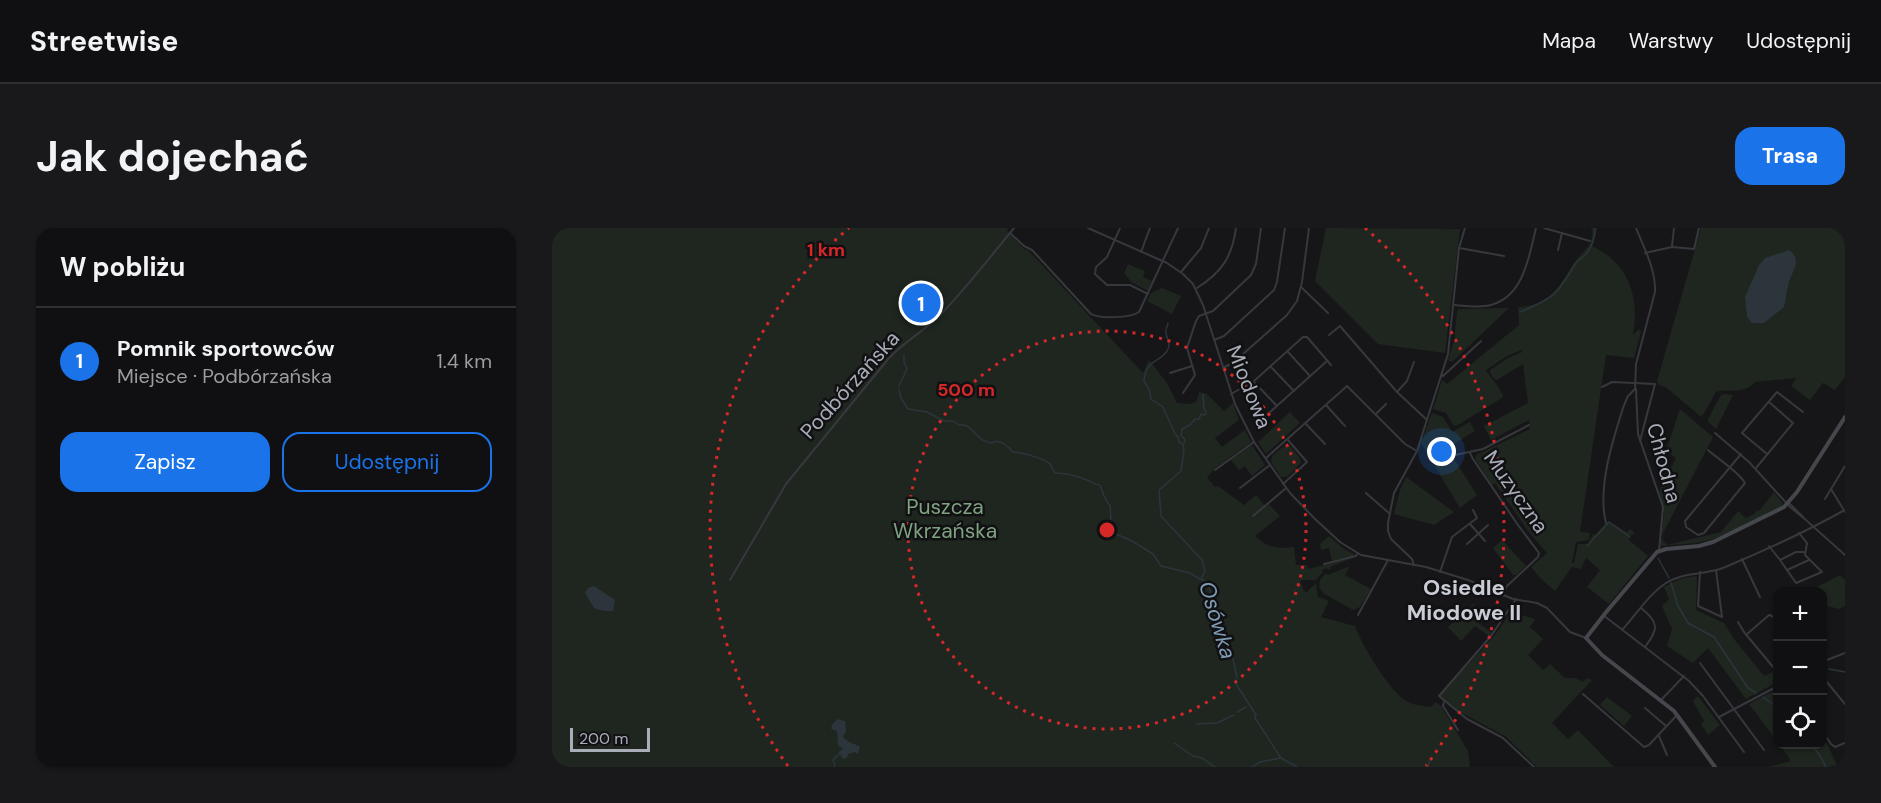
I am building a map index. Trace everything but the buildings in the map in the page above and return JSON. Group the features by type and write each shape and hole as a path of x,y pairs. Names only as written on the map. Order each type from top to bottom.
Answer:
{"street":[{"name":"Podbórzańska","path":"730,580 780,492 799,466 889,358 946,309 1014,228"},
{"name":"Miodowa","path":"1088,228 1164,262 1181,272 1196,289 1232,394 1254,442 1286,488 1320,524 1345,546 1358,553 1414,565 1469,581 1504,596 1541,604 1570,632 1586,638 1604,656 1661,700 1677,715 1715,767"},
{"path":"1120,228 1107,257 1096,267 1095,274 1107,285 1130,285 1148,294"},
{"path":"1141,252 1150,228"},
{"path":"1010,232 1024,246 1032,250 1094,316 1102,317 1136,315 1141,310 1178,228"},
{"path":"1181,272 1201,249 1209,228"},
{"path":"1196,289 1228,258 1233,248 1236,228"},
{"path":"1183,393 1195,375 1187,347 1197,318 1213,311 1251,275 1256,264 1261,228"},
{"path":"1214,340 1224,336 1274,290 1285,228"},
{"path":"1223,368 1234,362 1287,315 1297,301 1309,228"},
{"path":"1414,565 1413,561 1390,537 1388,529 1390,514 1396,489 1417,451 1449,350 1459,248 1465,228"},
{"path":"1454,305 1492,304 1510,294 1522,278 1536,228"},
{"path":"1544,228 1590,241"},
{"path":"1636,228 1645,253 1672,247 1694,249 1699,228"},
{"path":"1672,247 1674,228"},
{"path":"1558,250 1562,233"},
{"path":"1459,248 1504,256"},
{"name":"Chłodna","path":"1645,253 1655,279 1652,306 1636,364 1636,417 1640,441 1663,507 1659,551"},
{"path":"1301,287 1328,313"},
{"path":"1329,335 1340,326 1397,392 1427,420"},
{"path":"1232,394 1254,381 1301,338 1305,337 1331,365"},
{"path":"1441,375 1443,376 1481,341"},
{"path":"1287,351 1310,376"},
{"path":"1260,421 1327,361"},
{"path":"1397,392 1407,381 1414,362"},
{"path":"1170,373 1192,366"},
{"path":"1270,366 1294,391"},
{"path":"1254,381 1277,406"},
{"path":"1602,387 1611,382 1655,384 1640,441"},
{"path":"1606,523 1604,492 1609,462 1624,405 1628,396 1634,392 1636,383"},
{"path":"1265,459 1347,386 1404,443 1417,451"},
{"path":"1767,454 1742,433 1768,402 1777,392 1803,412"},
{"path":"1756,468 1793,423 1768,402"},
{"path":"1376,414 1386,404"},
{"path":"1326,405 1345,426"},
{"path":"1586,638 1647,562 1659,551 1718,541 1776,512 1788,503 1845,417"},
{"path":"1306,424 1325,444"},
{"path":"1455,455 1470,453 1493,444 1529,425"},
{"path":"1715,433 1756,468 1791,508 1845,555"},
{"path":"1283,484 1307,462 1288,440"},
{"path":"1215,470 1254,442"},
{"path":"1708,450 1729,468 1744,481 1744,484 1704,533 1696,535 1685,526 1685,521 1729,468 1741,454"},
{"name":"Muzyczna","path":"1470,453 1539,553 1538,557 1506,587 1504,596"},
{"path":"1240,489 1270,465"},
{"path":"1825,499 1845,466"},
{"path":"1253,516 1286,488"},
{"path":"1623,630 1656,590 1666,583 1684,575 1716,570 1844,511 1831,489"},
{"path":"1366,493 1390,514"},
{"path":"1438,572 1452,537 1477,518 1473,510"},
{"path":"1470,524 1485,541"},
{"path":"1467,544 1488,525"},
{"path":"1769,546 1796,583 1822,572 1805,556 1807,543 1799,533"},
{"path":"1780,560 1796,552 1804,552"},
{"path":"1324,564 1354,557 1358,553"},
{"path":"1742,559 1761,597"},
{"path":"1358,615 1388,560"},
{"path":"1787,570 1809,560"},
{"path":"1700,572 1698,606 1722,619 1716,570"},
{"path":"1516,599 1491,636 1439,696 1467,719 1503,738 1534,767"},
{"path":"1641,608 1650,615 1656,629 1646,647"},
{"path":"1603,615 1684,676 1697,689 1744,752"},
{"path":"1746,635 1770,615 1773,618"},
{"path":"1738,622 1773,667"},
{"path":"1827,660 1845,653"},
{"path":"1700,663 1764,750"},
{"path":"1661,700 1684,676"},
{"path":"1827,682 1845,704"},
{"path":"1719,717 1773,689"},
{"path":"1583,694 1643,746 1649,745 1677,715"},
{"path":"1444,702 1443,706 1458,730"},
{"path":"1645,708 1666,726"},
{"path":"1659,735 1667,755"},
{"path":"1827,738 1831,744 1837,746 1845,742"}],"green space":[{"name":"Puszcza Wkrzańska","path":"552,228 1009,228 1007,231 1024,249 1028,250 1143,373 1149,360 1167,383 1177,403 1196,402 1199,392 1207,394 1224,411 1233,403 1239,420 1215,438 1222,447 1245,430 1251,442 1207,477 1215,487 1218,486 1244,505 1256,495 1266,507 1269,504 1280,516 1255,536 1273,547 1294,547 1296,565 1307,565 1308,569 1353,558 1330,567 1331,569 1322,570 1323,572 1316,580 1302,580 1300,582 1302,588 1306,593 1316,583 1318,597 1329,601 1321,617 1355,626 1377,668 1401,697 1416,705 1431,707 1436,702 1441,706 1468,751 1470,767 552,767"},
{"path":"1326,228 1460,229 1445,353 1378,344 1315,281"},
{"path":"1591,228 1597,228 1592,246 1615,262 1629,283 1635,308 1633,335 1639,329 1641,332 1634,358 1606,355 1580,532 1590,533 1589,540 1576,542 1572,563 1574,563 1578,544 1588,544 1593,534 1595,535 1608,521 1627,532 1630,529 1635,533 1630,536 1629,540 1648,556 1609,604 1587,587 1600,570 1586,558 1581,569 1572,567 1555,591 1541,579 1531,567 1547,553 1528,531 1495,483 1492,485 1475,459 1476,455 1530,429 1529,420 1491,440 1484,426 1528,403 1523,364 1497,380 1490,372 1522,350 1507,356 1486,370 1501,391 1502,398 1456,426 1446,413 1433,409 1442,380 1447,384 1519,325 1518,307 1538,303 1552,294 1588,247 1592,238"},
{"path":"1701,228 1845,228 1845,377 1835,390 1823,383 1810,400 1791,386 1796,378 1755,382 1741,390 1716,392 1703,415 1700,416 1667,388 1658,384"},
{"path":"1128,264 1145,271 1143,277 1152,281 1148,290 1131,282 1124,273"},
{"path":"1162,288 1181,296 1172,314 1147,301 1151,293"},
{"path":"1509,308 1452,362 1448,360 1454,341 1459,309"},
{"path":"1721,395 1733,395 1716,429 1708,422 1708,419"},
{"path":"1680,409 1713,437 1661,537 1664,514 1659,491 1676,458 1666,451"},
{"path":"1290,412 1300,423 1266,454 1258,442"},
{"path":"1432,413 1443,417 1452,432 1470,422 1475,431 1447,448 1477,495 1460,508 1421,443"},
{"path":"1252,445 1265,465 1252,476 1245,466 1239,470 1231,460"},
{"path":"1284,446 1290,446 1300,458 1301,463 1287,477 1281,477 1271,462 1272,456"},
{"path":"1406,477 1454,512 1434,525 1394,514"},
{"path":"1774,492 1783,504 1760,518 1714,539 1661,546 1664,535 1663,541 1667,545 1721,532 1738,511 1746,518 1754,514"},
{"path":"1329,536 1354,556 1332,561 1329,548 1321,550 1320,544"},
{"path":"1502,540 1526,566 1516,575 1513,575 1493,548"},
{"path":"1350,566 1345,575 1371,589 1360,607 1353,610 1323,593 1319,587 1320,580 1326,573 1328,575"},
{"path":"1840,575 1845,580 1845,606 1839,609 1827,606 1827,587 1817,587"},
{"path":"1696,576 1696,610 1724,623 1764,676 1773,672 1773,684 1746,699 1708,648 1693,663 1667,646 1672,629 1662,606 1669,599 1664,587 1680,579"},
{"path":"1476,602 1468,615 1492,633 1489,636 1475,626 1461,641 1448,627"},
{"path":"1511,612 1535,619 1530,627 1543,639 1528,655 1543,670 1550,664 1565,678 1575,678 1583,682 1587,678 1592,680 1552,723 1568,739 1578,730 1614,767 1537,767 1505,736 1458,711 1440,697 1495,635"},
{"path":"1773,691 1773,736 1749,704"},
{"path":"1698,696 1720,725 1708,735 1701,724 1704,721 1693,701"},
{"path":"1607,697 1632,716 1624,726 1600,705"},
{"path":"1827,744 1837,765 1845,763 1845,767 1769,767 1791,761 1783,749 1827,749"}],"shaded area":[{"path":"1789,250 1796,263 1789,281 1784,307 1764,323 1752,323 1747,317 1745,297 1759,265 1765,258"},
{"path":"594,586 615,600 613,611 594,608 585,593 588,588"},
{"path":"837,719 845,721 846,731 843,737 860,747 858,754 855,752 848,754 845,759 842,758 839,752 843,749 838,745 837,731 831,729"}],"waterway":[{"path":"1520,312 1548,299 1559,289 1575,264 1590,248 1595,228"},
{"name":"Osówka","path":"1168,323 1167,351 1150,365 1144,381 1151,399 1163,407 1179,442 1183,444 1184,451 1181,471 1159,490 1161,516 1202,560 1205,571 1201,579 1207,582 1214,613 1233,659 1237,678"},
{"path":"899,386 907,369 904,355"},
{"path":"899,390 908,409 927,412 944,421 953,421 967,426 985,441 1001,442 1013,452 1048,462 1055,473 1075,476 1100,485 1110,506 1111,523 1116,534 1153,554 1161,566 1190,573 1200,579"},
{"path":"1184,443 1185,440 1181,435 1182,429 1195,419 1199,419 1201,414 1206,413 1203,394"},
{"path":"1587,546 1609,522 1630,537"},
{"path":"1658,558 1669,578"},
{"path":"1671,583 1678,606 1688,623 1714,637 1748,688 1756,693"},
{"path":"1829,669 1845,672"},
{"name":"Osówka","path":"1236,680 1236,684 1256,715 1255,718 1281,758 1297,767"},
{"path":"1763,697 1773,704"},
{"path":"1237,712 1246,707"},
{"path":"1196,724 1217,723 1234,715"},
{"path":"1174,743 1215,767"},
{"path":"1814,749 1826,767"},
{"path":"835,767 833,760 840,753"},
{"path":"1252,767 1260,762 1281,758"},
{"path":"1428,767 1430,760"}],"place":[{"name":"Pomnik sportowców","path":"921,303"}],"district":[{"name":"Osiedle Miodowe II","path":"1464,600"}]}
